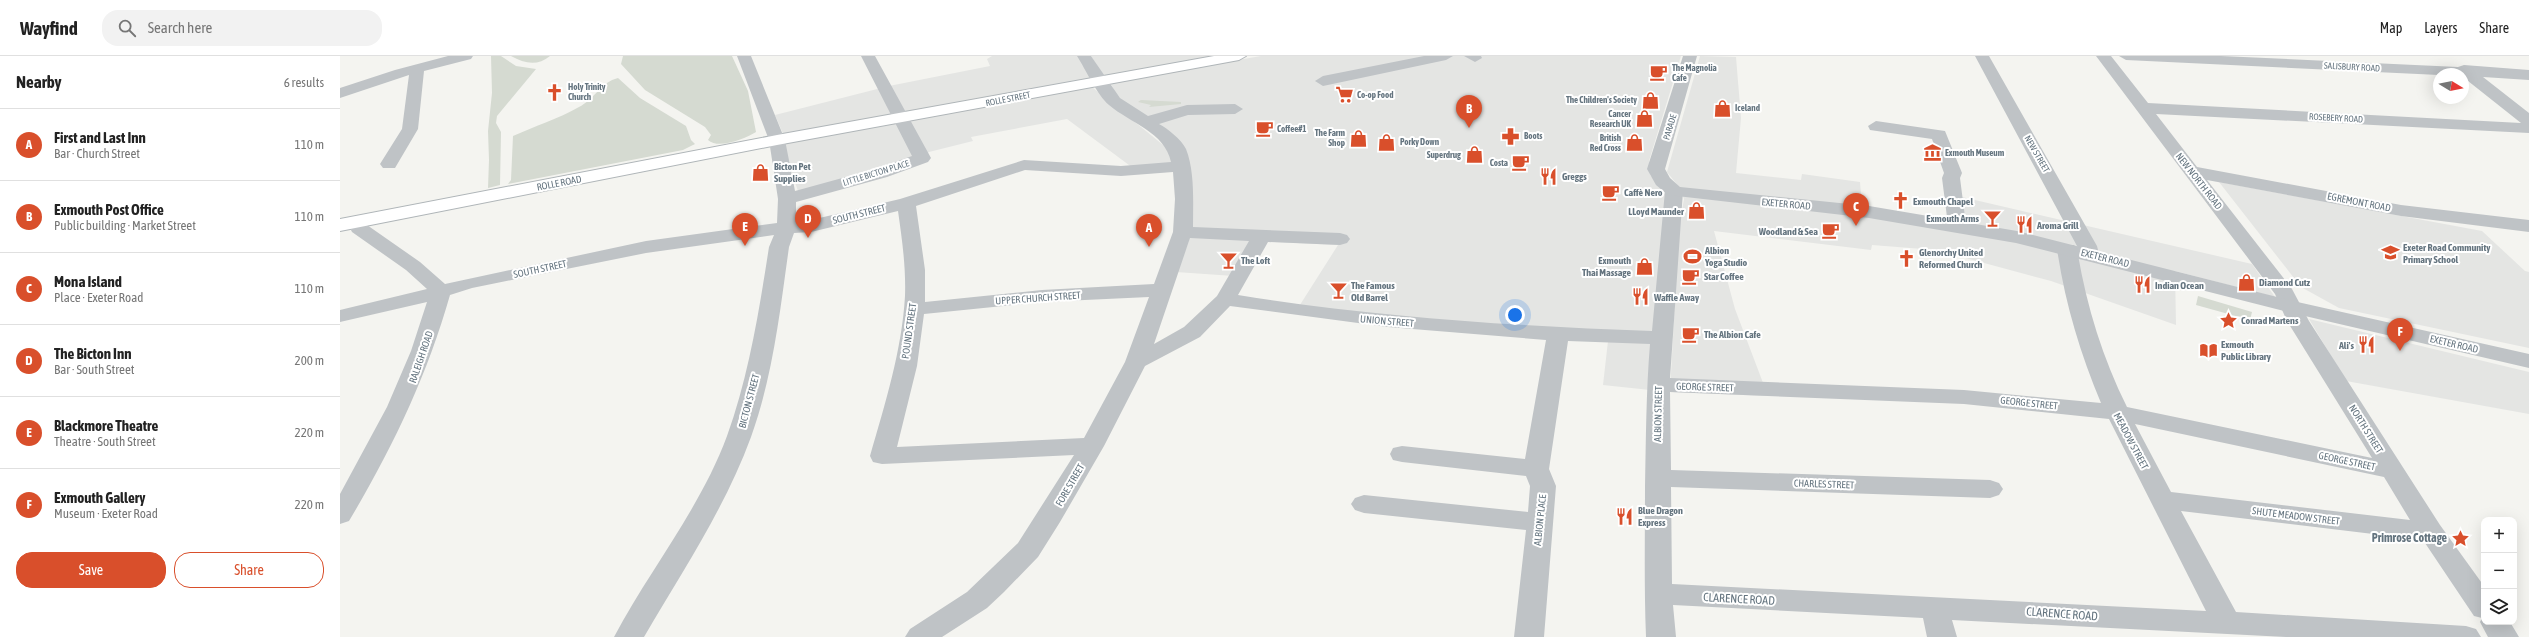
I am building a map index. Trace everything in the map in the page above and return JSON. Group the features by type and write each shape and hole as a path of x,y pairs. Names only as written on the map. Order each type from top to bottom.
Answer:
{"main road":[{"name":"ROLLE STREET","path":"777,140 903,119 1240,56"},
{"name":"ROLLE ROAD","path":"348,223 777,140"}],"street":[{"path":"340,93 417,69 466,56"},
{"name":"BICTON STREET","path":"628,637 704,511 739,436 764,346 778,247 786,229 788,199 777,140 744,56"},
{"name":"LITTLE BICTON PLACE","path":"788,199 881,173 922,158 903,119 868,56"},
{"name":"FORE STREET","path":"920,637 977,600 1028,550 1051,516 1092,446 1136,362 1163,290 1182,232 1184,199 1181,166 1173,144 1147,122 1117,103 1100,82 1084,56"},
{"path":"1323,81 1446,56"},
{"name":"PARADE","path":"1674,191 1662,181 1656,170 1690,56"},
{"name":"NEW STREET","path":"1982,56 2087,246 2078,251"},
{"name":"NEW NORTH ROAD","path":"2103,56 2285,293 2292,307"},
{"name":"SALISBURY ROAD","path":"2126,56 2433,70"},
{"path":"2446,56 2462,68"},
{"path":"389,164 410,129 417,69"},
{"name":"SALISBURY ROAD","path":"2469,72 2529,75"},
{"path":"2469,74 2529,121"},
{"name":"ROSEBERY ROAD","path":"2142,108 2529,128"},
{"path":"1147,122 1187,110 1235,109"},
{"path":"1876,126 1939,135 1953,173 1951,178 1956,217 1960,226"},
{"name":"SOUTH STREET","path":"340,316 413,300 441,291 646,247 762,230 810,226 906,203 1024,165 1121,171 1181,166"},
{"name":"EGREMONT ROAD","path":"2190,171 2470,222 2529,226"},
{"name":"EXETER ROAD","path":"1674,191 1713,198 1797,204 1960,226 2078,251 2292,307 2529,361"},
{"name":"ALBION STREET","path":"1662,637 1658,594 1658,386 1674,191"},
{"name":"POUND STREET","path":"906,203 912,245 914,308 900,395 882,456 1092,446"},
{"path":"348,223 359,228 413,266 441,291"},
{"path":"1182,232 1340,238"},
{"path":"1136,362 1192,332 1225,299 1261,236"},
{"name":"MEADOW STREET","path":"2078,251 2072,288 2086,337 2115,412 2226,623"},
{"name":"UPPER CHURCH STREET","path":"914,308 1042,296 1163,290"},
{"name":"RALEIGH ROAD","path":"340,515 372,465 410,387 431,328 441,291"},
{"name":"UNION STREET","path":"1225,299 1292,311 1396,323 1558,334 1661,338"},
{"name":"NORTH STREET","path":"2292,307 2298,321 2431,532 2481,604"},
{"name":"ALBION PLACE","path":"1529,637 1543,486 1536,469 1558,334"},
{"name":"GEORGE STREET","path":"1658,386 1964,397 2115,412 2393,471"},
{"path":"1402,454 1536,469"},
{"name":"CHARLES STREET","path":"1657,478 1990,489"},
{"name":"SHUTE MEADOW STREET","path":"2162,500 2431,532"},
{"path":"1364,504 1539,522"},
{"name":"CLARENCE ROAD","path":"1658,594 1935,609 2033,612 2054,615 2427,632 2466,637"},
{"path":"1935,609 1942,637"},
{"path":"2496,625 2504,637"}],"shaded area":[{"path":"491,56 501,56 516,66 536,69 497,116 496,123 501,132 500,185 488,188 488,131 492,93"},
{"path":"511,56 550,56 536,63 531,63 521,61"},
{"path":"623,56 732,56 748,91 756,132 732,142 719,144 713,143 708,140 711,135 705,127 645,90 621,64"},
{"path":"992,56 1079,56 1093,80 784,136 775,115 889,86 990,66 987,59"},
{"path":"1091,56 1229,56 1105,78"},
{"path":"1261,56 1681,56 1649,161 1650,175 1660,186 1668,199 1650,390 1603,385 1608,341 1520,329 1298,308 1338,245 1255,241 1234,276 1176,272 1188,244 1193,219 1184,159 1127,106 1116,94 1110,82"},
{"path":"1700,56 1736,57 1741,118 1736,173 1801,180 1802,174 1860,182 1862,207 1961,222 1962,197 2252,264 2275,297 2175,271 2176,325 2051,281 1936,250 1872,245 1871,250 1714,231 1735,309 1768,396 1670,392 1679,227 1684,199 1679,187 1667,172"},
{"path":"618,78 640,98 686,126 691,140 695,144 683,150 508,184 511,180 513,136 555,119 585,104 607,83"},
{"path":"1092,87 1168,149 1175,162 1133,168 1067,119 971,137 973,141 929,152 920,158 799,194 782,144"},
{"path":"1141,100 1181,102 1181,104 1149,107 1151,105 1138,102"},
{"name":"Exeter Road Community Primary School","path":"2219,182 2482,231 2525,271 2529,272 2529,348 2339,308 2301,287"},
{"path":"2198,296 2252,312 2250,320 2196,305"},
{"path":"2309,319 2529,372 2529,414 2346,381"}],"place":[{"name":"The Magnolia Cafe","path":"1659,73"},
{"name":"Holy Trinity Church","path":"555,92"},
{"name":"Co-op Food","path":"1344,95"},
{"name":"The Children's Society","path":"1650,100"},
{"name":"Iceland","path":"1722,108"},
{"name":"Cancer Research UK","path":"1644,119"},
{"name":"Exmouth Post Office","path":"1469,128"},
{"name":"Coffee#1","path":"1264,129"},
{"name":"Boots","path":"1511,136"},
{"name":"The Farm Shop","path":"1358,138"},
{"name":"Porky Down","path":"1387,142"},
{"name":"British Red Cross","path":"1634,143"},
{"name":"Exmouth Museum","path":"1932,153"},
{"name":"Superdrug","path":"1474,155"},
{"name":"Costa","path":"1521,163"},
{"name":"Bicton Pet Supplies","path":"761,172"},
{"name":"Greggs","path":"1549,176"},
{"name":"Caffè Nero","path":"1611,192"},
{"name":"Exmouth Chapel","path":"1900,201"},
{"name":"LLoyd Maunder","path":"1697,211"},
{"name":"Exmouth Arms","path":"1992,218"},
{"name":"Aroma Grill","path":"2024,225"},
{"name":"Mona Island","path":"1856,226"},
{"name":"Woodland & Sea","path":"1831,231"},
{"name":"The Bicton Inn","path":"808,238"},
{"name":"Blackmore Theatre","path":"745,246"},
{"name":"First and Last Inn","path":"1149,247"},
{"name":"Exeter Road Community Primary School","path":"2390,253"},
{"name":"Albion Yoga Studio","path":"1692,256"},
{"name":"Glenorchy United Reformed Church","path":"1906,258"},
{"name":"The Loft","path":"1228,260"},
{"name":"Exmouth Thai Massage","path":"1644,266"},
{"name":"Star Coffee","path":"1691,276"},
{"name":"Diamond Cutz","path":"2246,282"},
{"name":"Indian Ocean","path":"2142,285"},
{"name":"The Famous Old Barrel","path":"1338,291"},
{"name":"Waffle Away","path":"1641,297"},
{"name":"Conrad Martens","path":"2228,320"},
{"name":"The Albion Cafe","path":"1691,334"},
{"name":"Ali's","path":"2367,345"},
{"name":"Exmouth Public Library","path":"2208,350"},
{"name":"Exmouth Gallery","path":"2400,351"},
{"name":"Blue Dragon Express","path":"1625,516"},
{"name":"Primrose Cottage","path":"2460,538"}]}
